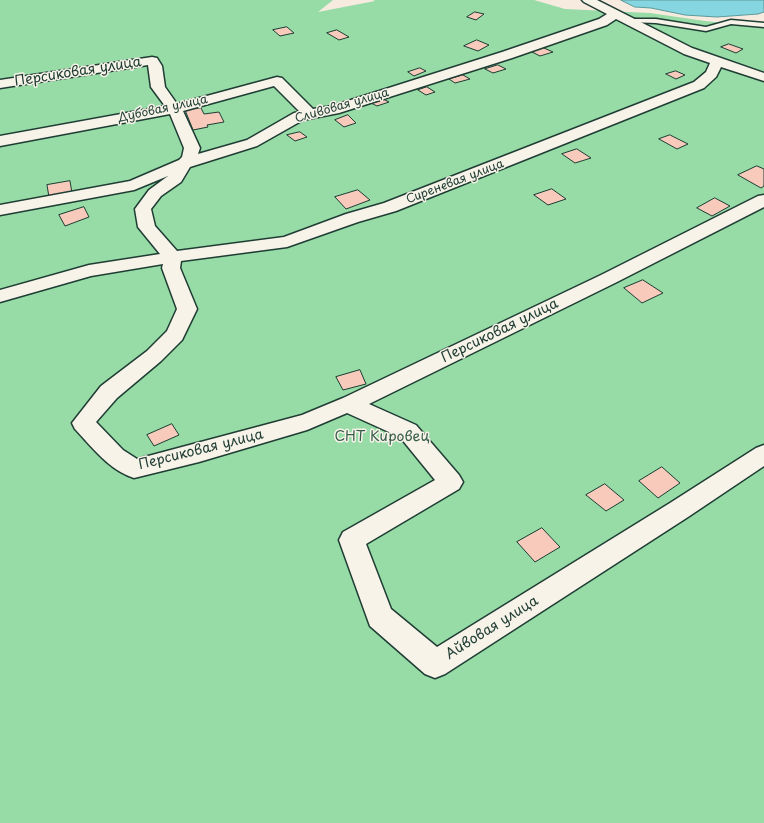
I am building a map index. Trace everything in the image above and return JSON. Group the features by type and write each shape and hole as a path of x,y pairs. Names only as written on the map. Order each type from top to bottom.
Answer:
{"street":[{"path":"588,0 688,51 764,78"},
{"name":"Сливовая улица","path":"0,210 134,185 185,163 252,143 298,116 334,110 507,55 603,22 614,14"},
{"name":"Персиковая улица","path":"0,84 152,61 155,66 158,87 174,109 185,128 192,148 189,158 179,169 175,179 156,193 143,209 147,227 173,257 171,268 187,309 175,335 154,356 109,392 83,423 115,456 134,469 174,460 309,421 340,406 349,404 608,279 764,200"},
{"name":"Сиреневая улица","path":"0,296 89,271 173,257 287,242 352,218 390,207 699,85 711,74 718,61"},
{"name":"Дубовая улица","path":"0,141 174,109 277,81 311,115"},
{"name":"Айвовая улица","path":"349,404 408,431 451,482 352,540 380,617 435,664 679,510 764,454"}],"lane":[{"path":"629,21 656,21 706,29 731,22 764,24"}],"green space":[{"name":"СНТ Кировец","path":"0,0 333,0 318,12 375,1 373,0 534,0 565,9 650,13 705,21 764,27 764,823 0,823"}],"water":[{"path":"621,0 764,0 764,12 758,14 717,17 685,15 651,8 635,7"}],"building":[{"path":"475,12 484,14 476,20 467,17"},
{"path":"287,27 294,33 280,36 273,30"},
{"path":"337,30 349,37 339,40 327,33"},
{"path":"477,40 489,45 478,51 464,46"},
{"path":"729,44 743,49 736,53 721,47"},
{"path":"544,48 553,52 540,56 532,52"},
{"path":"498,65 506,69 493,73 485,69"},
{"path":"420,68 426,71 414,76 408,72"},
{"path":"676,71 685,75 676,79 666,74"},
{"path":"463,75 470,79 455,83 449,79"},
{"path":"427,87 435,92 426,95 418,90"},
{"path":"383,99 389,102 377,106 371,103"},
{"path":"201,108 204,114 219,112 224,122 207,125 208,127 193,130 185,110"},
{"path":"348,115 356,123 344,127 335,120"},
{"path":"300,132 307,137 295,141 287,135"},
{"path":"670,135 688,144 677,149 659,139"},
{"path":"577,149 591,158 575,163 562,154"},
{"path":"757,166 764,169 764,186 761,188 738,175"},
{"path":"70,181 72,193 49,197 47,185"},
{"path":"552,189 566,199 548,205 534,195"},
{"path":"358,190 370,200 346,209 335,197"},
{"path":"715,198 730,206 712,216 697,208"},
{"path":"84,207 89,217 65,226 59,215"},
{"path":"643,280 663,293 642,303 624,288"},
{"path":"360,370 366,384 343,390 336,377"},
{"path":"172,424 179,435 154,446 147,435"},
{"path":"662,467 680,483 658,498 639,481"},
{"path":"605,484 624,500 606,511 586,495"},
{"path":"542,528 560,547 535,562 517,542"}]}
